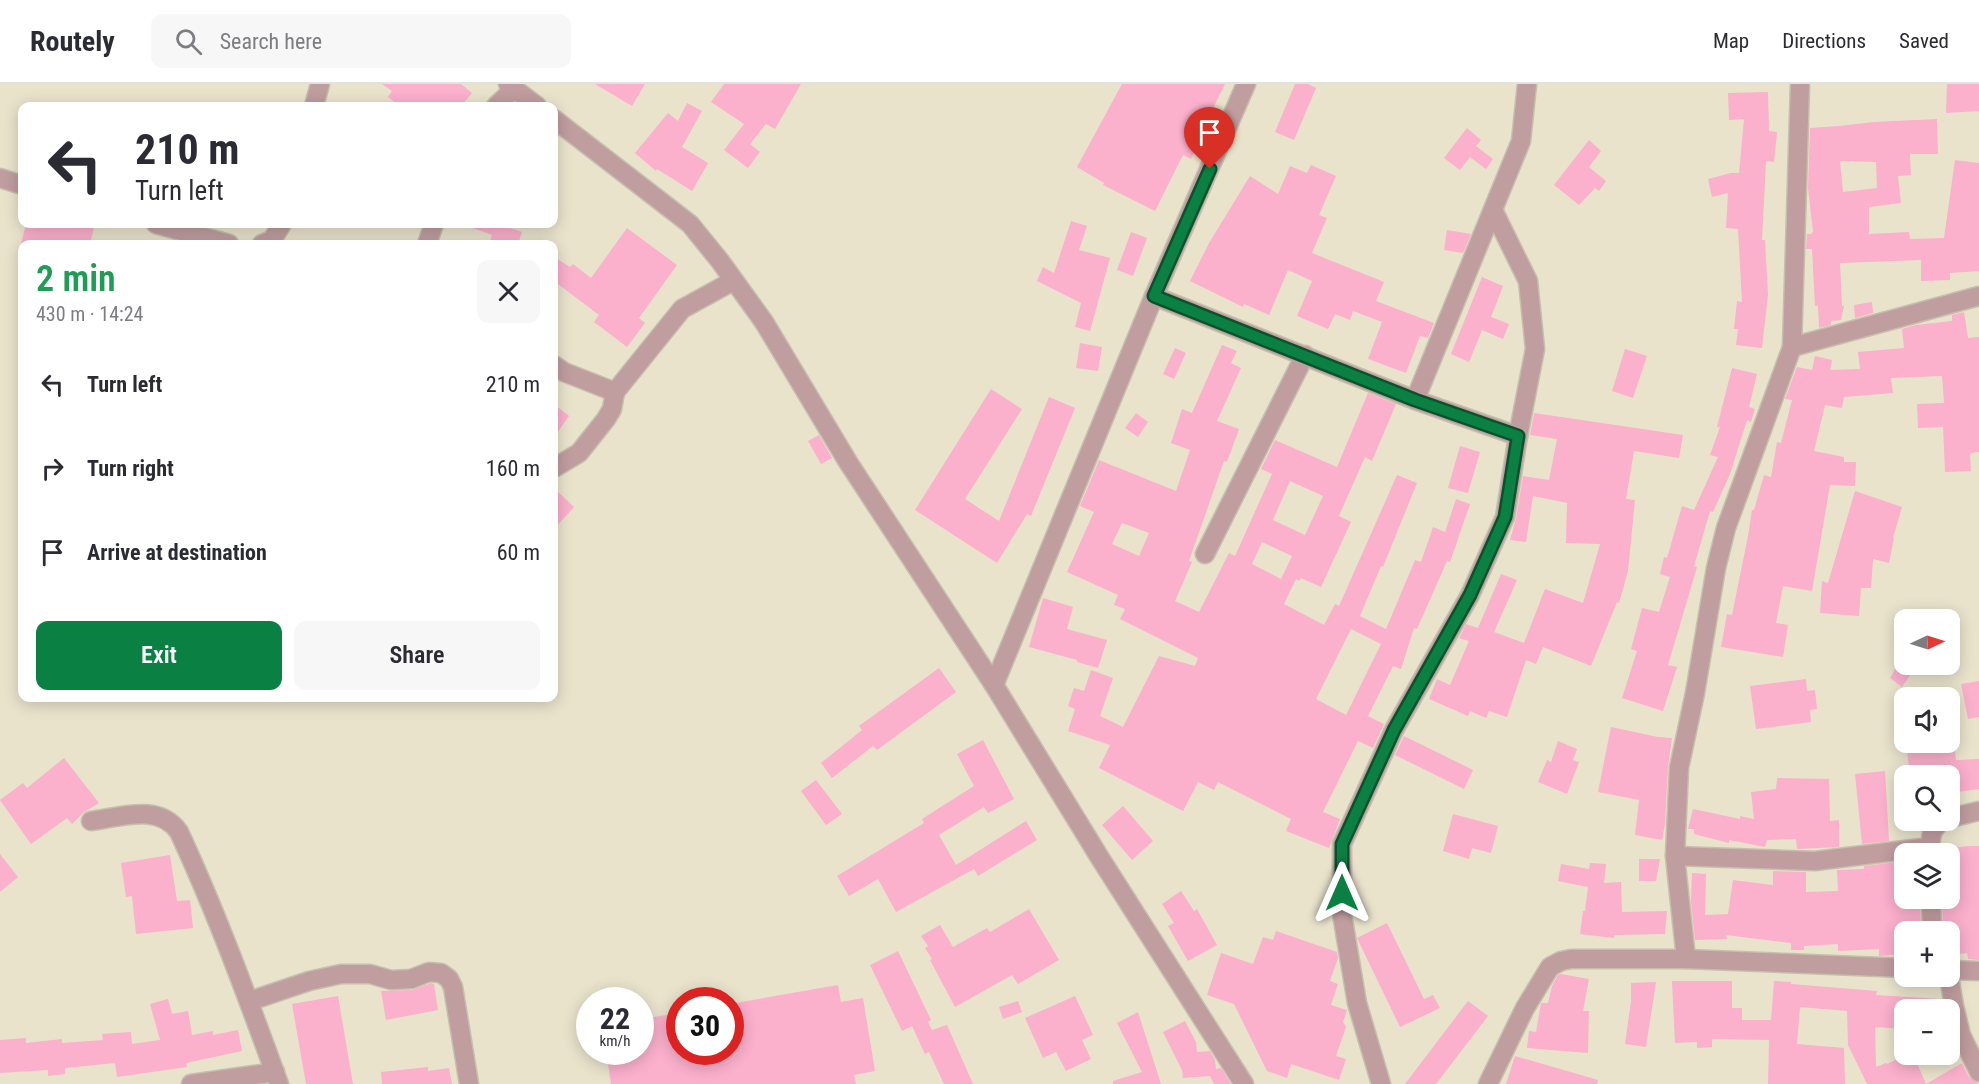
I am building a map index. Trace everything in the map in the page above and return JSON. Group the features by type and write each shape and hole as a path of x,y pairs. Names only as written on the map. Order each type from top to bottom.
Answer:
{"street":[{"path":"315,102 320,84"},
{"path":"994,685 1154,296 1246,84"},
{"path":"1415,400 1521,141 1527,84"},
{"path":"1686,959 1675,856 1679,768 1695,693 1716,568 1726,528 1792,347 1800,84"},
{"path":"499,102 511,86 532,102"},
{"path":"558,122 690,224 764,322 848,462 994,685 1100,858 1244,1084"},
{"path":"0,178 18,184"},
{"path":"1381,1084 1358,1003 1342,914 1342,844 1394,730 1470,595 1505,517 1535,350 1528,281 1493,210"},
{"path":"171,228 214,240"},
{"path":"558,466 579,453 606,419 612,408 615,392 682,309 733,281"},
{"path":"1154,296 1415,400 1518,436"},
{"path":"1792,347 1979,296"},
{"path":"1205,554 1305,355"},
{"path":"558,368 615,392"},
{"path":"1960,816 1979,811"},
{"path":"92,821 141,813 159,816 173,823 209,900 250,1000 277,1078 191,1084"},
{"path":"1675,856 1815,861 1894,853"},
{"path":"1488,1084 1525,1008 1550,967 1561,961 1571,959 1686,959 1894,968"},
{"path":"1960,970 1979,971"},
{"path":"250,1000 309,981 341,974 370,974 391,980 411,979 429,972 441,974 449,979 453,987 469,1084"},
{"path":"1951,987 1962,1035 1979,1072"}],"building":[{"path":"382,84 461,84 472,93 464,102 395,102 388,97 392,91"},
{"path":"595,84 645,84 632,106"},
{"path":"724,84 801,84 775,129 766,124 750,144 760,152 748,168 724,150 744,124 711,102"},
{"path":"1122,84 1225,84 1198,139 1200,140 1191,159 1183,155 1155,211 1103,185 1104,183 1077,167"},
{"path":"1295,84 1308,84 1316,88 1294,140 1275,132"},
{"path":"1947,84 1979,84 1979,111 1946,113"},
{"path":"1768,92 1769,131 1777,132 1774,162 1766,161 1762,240 1765,240 1768,295 1762,348 1736,345 1738,329 1734,329 1737,301 1742,302 1738,229 1726,228 1728,193 1712,197 1708,179 1739,173 1744,119 1729,120 1728,93"},
{"path":"687,103 702,111 682,147 708,163 692,191 657,169 656,171 635,153 668,113 678,121"},
{"path":"1937,119 1938,154 1910,154 1911,175 1898,176 1901,203 1869,207 1869,234 1909,232 1910,239 1944,238 1955,160 1979,163 1979,271 1950,273 1950,280 1921,281 1921,260 1840,263 1842,306 1844,306 1841,320 1831,321 1831,325 1819,328 1818,306 1815,306 1812,249 1806,249 1807,234 1813,232 1808,188 1810,128","holes":["1840,161 1876,162 1877,188 1843,192"]},
{"path":"1467,128 1481,140 1476,146 1493,159 1486,169 1470,157 1460,170 1444,158"},
{"path":"1589,140 1601,151 1589,167 1606,181 1599,191 1595,188 1579,205 1554,185"},
{"path":"1311,165 1336,176 1319,215 1327,218 1312,253 1384,282 1376,301 1434,323 1428,338 1420,336 1406,373 1368,359 1382,322 1353,311 1350,320 1335,314 1328,329 1297,316 1312,281 1288,270 1269,315 1244,304 1243,307 1190,281 1209,243 1250,176 1278,194 1290,166 1307,173"},
{"path":"1071,221 1087,226 1079,250 1110,258 1090,331 1075,327 1081,303 1037,281 1043,267 1054,273"},
{"path":"25,228 94,228 91,240 22,240"},
{"path":"472,228 510,228 522,232 519,240 490,240 492,235"},
{"path":"627,228 677,265 639,318 645,323 627,347 594,322 599,315 558,284 558,260 570,267 573,264 591,278"},
{"path":"1447,230 1471,234 1463,253 1444,250"},
{"path":"1131,232 1147,238 1133,276 1117,270"},
{"path":"1482,277 1503,286 1491,317 1509,324 1503,339 1482,330 1469,362 1451,354"},
{"path":"1872,302 1873,313 1855,318 1854,305"},
{"path":"1964,312 1968,338 1979,337 1979,452 1970,453 1971,471 1945,472 1943,427 1918,428 1917,404 1944,403 1942,376 1891,378 1893,393 1844,397 1842,408 1825,405 1814,451 1844,457 1844,462 1856,462 1855,486 1830,485 1812,591 1783,586 1776,623 1788,625 1783,657 1721,647 1727,614 1732,615 1752,510 1754,510 1764,475 1771,477 1777,442 1781,443 1792,400 1785,399 1797,367 1812,370 1815,356 1832,360 1830,370 1860,369 1858,352 1904,348 1902,329 1952,321 1952,315"},
{"path":"1080,343 1102,347 1098,371 1076,368"},
{"path":"1222,345 1237,351 1231,363 1241,368 1217,421 1239,429 1227,462 1224,461 1189,561 1192,562 1175,601 1199,612 1229,553 1235,556 1272,474 1261,469 1275,440 1337,467 1368,393 1396,404 1372,461 1365,457 1339,516 1351,522 1321,587 1301,578 1299,581 1296,579 1284,604 1324,625 1335,604 1339,606 1397,475 1417,483 1383,567 1381,566 1360,616 1386,629 1415,560 1421,562 1433,527 1445,532 1456,499 1470,504 1450,562 1447,561 1417,629 1414,628 1401,669 1393,666 1368,716 1384,724 1373,748 1358,741 1323,812 1340,819 1329,848 1286,831 1291,819 1218,782 1214,790 1198,782 1183,811 1099,768 1110,745 1068,731 1075,709 1068,706 1074,688 1084,691 1091,670 1113,678 1100,716 1123,727 1159,656 1195,666 1198,658 1120,619 1125,609 1114,605 1118,595 1067,572 1094,512 1080,506 1099,460 1176,491 1190,450 1171,443 1182,409 1192,413","holes":["1290,481 1323,496 1305,535 1273,520","1122,523 1149,533 1139,556 1112,544","1262,542 1292,556 1281,579 1252,564","1351,629 1381,644 1346,715 1316,699"]},
{"path":"1175,348 1186,353 1174,379 1163,374"},
{"path":"1625,349 1647,356 1633,398 1612,391"},
{"path":"1732,368 1757,374 1749,407 1755,409 1751,422 1747,420 1730,474 1713,512 1710,511 1694,566 1697,567 1668,665 1677,667 1663,711 1622,698 1637,651 1631,649 1642,608 1659,612 1670,577 1660,574 1682,506 1694,510 1718,457 1710,455 1720,427 1717,427"},
{"path":"991,389 1022,409 965,499 999,521 1049,397 1075,408 1031,516 1027,514 997,563 915,510"},
{"path":"558,407 569,416 558,431"},
{"path":"1136,413 1148,422 1138,437 1125,428"},
{"path":"1534,413 1683,435 1679,458 1634,451 1626,499 1635,500 1628,571 1619,603 1617,602 1591,666 1543,647 1536,664 1526,660 1507,717 1489,711 1486,718 1470,711 1468,716 1429,699 1437,679 1450,685 1469,641 1459,638 1466,624 1478,628 1501,574 1517,580 1494,632 1524,643 1545,589 1583,603 1600,544 1566,543 1567,503 1533,496 1526,542 1510,540 1523,476 1549,480 1557,439 1530,435"},
{"path":"819,435 832,458 821,464 808,441"},
{"path":"1460,446 1480,452 1468,493 1448,488"},
{"path":"1855,491 1902,507 1889,563 1873,559 1871,588 1861,588 1859,616 1820,613 1822,581 1828,583"},
{"path":"558,492 574,507 558,525"},
{"path":"1043,598 1073,607 1067,629 1107,640 1098,668 1029,647"},
{"path":"939,668 956,692 877,750 873,746 832,778 821,763 862,730 859,726"},
{"path":"1894,672 1894,675 1910,675 1902,687 1890,678"},
{"path":"1806,679 1807,691 1815,690 1817,709 1810,710 1811,722 1756,729 1750,686"},
{"path":"1979,681 1979,717 1968,719 1961,684"},
{"path":"1611,727 1672,738 1662,840 1635,835 1639,800 1598,792"},
{"path":"1404,736 1473,770 1464,789 1395,755"},
{"path":"983,740 1014,799 988,813 984,807 939,835 956,865 1026,821 1037,840 978,876 974,869 896,912 878,879 849,896 837,876 924,823 922,819 974,786 957,754"},
{"path":"1558,741 1577,749 1573,760 1579,762 1567,794 1538,782 1547,760 1551,762"},
{"path":"1907,753 1955,753 1956,760 1979,759 1979,789 1960,792 1960,765 1909,765"},
{"path":"64,758 99,803 84,812 72,824 67,818 31,844 0,800 23,783 27,788"},
{"path":"1885,771 1889,841 1862,844 1855,774"},
{"path":"1777,778 1829,779 1830,821 1839,820 1839,847 1797,849 1796,839 1767,840 1765,847 1729,840 1729,843 1694,834 1694,829 1688,829 1693,809 1740,819 1740,816 1754,819 1751,792 1776,789"},
{"path":"816,780 842,814 826,825 801,791"},
{"path":"1123,806 1153,841 1132,860 1102,825"},
{"path":"1453,814 1498,826 1491,853 1472,848 1469,859 1443,851"},
{"path":"1979,846 1979,960 1968,959 1967,953 1960,954 1960,921 1943,921 1942,909 1960,909 1960,847"},
{"path":"0,854 18,877 0,892"},
{"path":"170,855 177,901 190,900 193,928 136,934 132,896 126,897 121,863"},
{"path":"1639,859 1660,859 1656,881 1639,881"},
{"path":"1894,862 1894,909 1920,909 1921,921 1894,921 1894,955 1879,956 1879,949 1838,951 1838,944 1804,946 1804,950 1791,950 1791,943 1726,935 1727,939 1695,940 1691,902 1692,873 1706,874 1705,915 1728,914 1733,880 1773,885 1773,871 1806,872 1806,892 1838,891 1837,870 1864,869 1864,866"},
{"path":"1590,863 1606,864 1604,883 1621,882 1622,912 1667,911 1665,934 1614,935 1614,938 1580,934 1588,887 1558,881 1561,864 1589,869"},
{"path":"1181,891 1194,911 1197,909 1217,945 1188,961 1168,926 1174,923 1162,904"},
{"path":"1029,909 1059,960 1018,984 1012,975 955,1007 930,960 932,959 925,948 928,946 921,936 940,925 953,947 987,928 990,932"},
{"path":"1387,923 1424,999 1433,995 1440,1008 1400,1027 1357,938"},
{"path":"1276,931 1337,952 1338,958 1330,981 1338,984 1331,1005 1347,1010 1343,1022 1346,1027 1336,1056 1346,1059 1339,1080 1291,1064 1287,1078 1267,1071 1234,1004 1207,995 1221,953 1253,964 1263,937 1273,940"},
{"path":"898,951 931,1020 928,1022 932,1030 947,1025 973,1084 944,1084 929,1052 925,1054 912,1026 902,1031 870,965"},
{"path":"1561,974 1589,979 1583,1011 1589,1011 1588,1053 1527,1048 1529,1031 1536,1032 1541,1003 1548,1003 1552,986"},
{"path":"1672,981 1732,981 1732,1008 1742,1008 1742,1020 1771,1020 1774,981 1877,991 1876,995 1941,999 1894,999 1894,1028 1875,1027 1876,1067 1894,1061 1894,1065 1918,1065 1926,1084 1867,1084 1848,1045 1847,1011 1800,1007 1797,1044 1844,1048 1845,1084 1768,1084 1769,1040 1712,1039 1712,1047 1697,1048 1697,1042 1675,1043"},
{"path":"1656,982 1646,1047 1625,1044 1631,983"},
{"path":"434,984 438,1010 386,1020 381,991 412,990"},
{"path":"838,985 841,1002 863,998 875,1071 854,1075 856,1084 611,1084 608,1065 654,1065 654,1017 666,1015 666,1065 744,1065 744,1002"},
{"path":"338,996 353,1084 306,1084 292,1004"},
{"path":"1075,996 1093,1035 1082,1040 1091,1059 1066,1071 1056,1052 1043,1058 1025,1018"},
{"path":"168,999 172,1014 188,1011 192,1035 213,1031 213,1035 238,1030 242,1051 186,1063 187,1067 117,1077 115,1063 65,1068 65,1074 48,1076 48,1070 0,1073 0,1040 26,1038 26,1043 62,1039 62,1043 103,1040 102,1034 131,1032 132,1044 160,1040 150,1004"},
{"path":"1018,1001 1022,1012 1003,1019 999,1007"},
{"path":"1468,1001 1488,1016 1436,1084 1405,1084"},
{"path":"1138,1012 1161,1084 1113,1084 1113,1081 1142,1072 1117,1023"},
{"path":"1185,1021 1196,1042 1197,1052 1210,1051 1215,1060 1216,1069 1221,1068 1231,1084 1214,1084 1210,1076 1183,1078 1182,1070 1163,1032"},
{"path":"1515,1056 1598,1080 1597,1084 1506,1084"},
{"path":"1962,1063 1969,1077 1979,1084 1926,1084"},
{"path":"428,1067 428,1071 449,1068 452,1084 382,1084 381,1072"}],"route":[{"path":"1210,169 1154,296 1415,400 1518,436 1505,517 1470,595 1394,730 1342,844 1342,893"}]}
